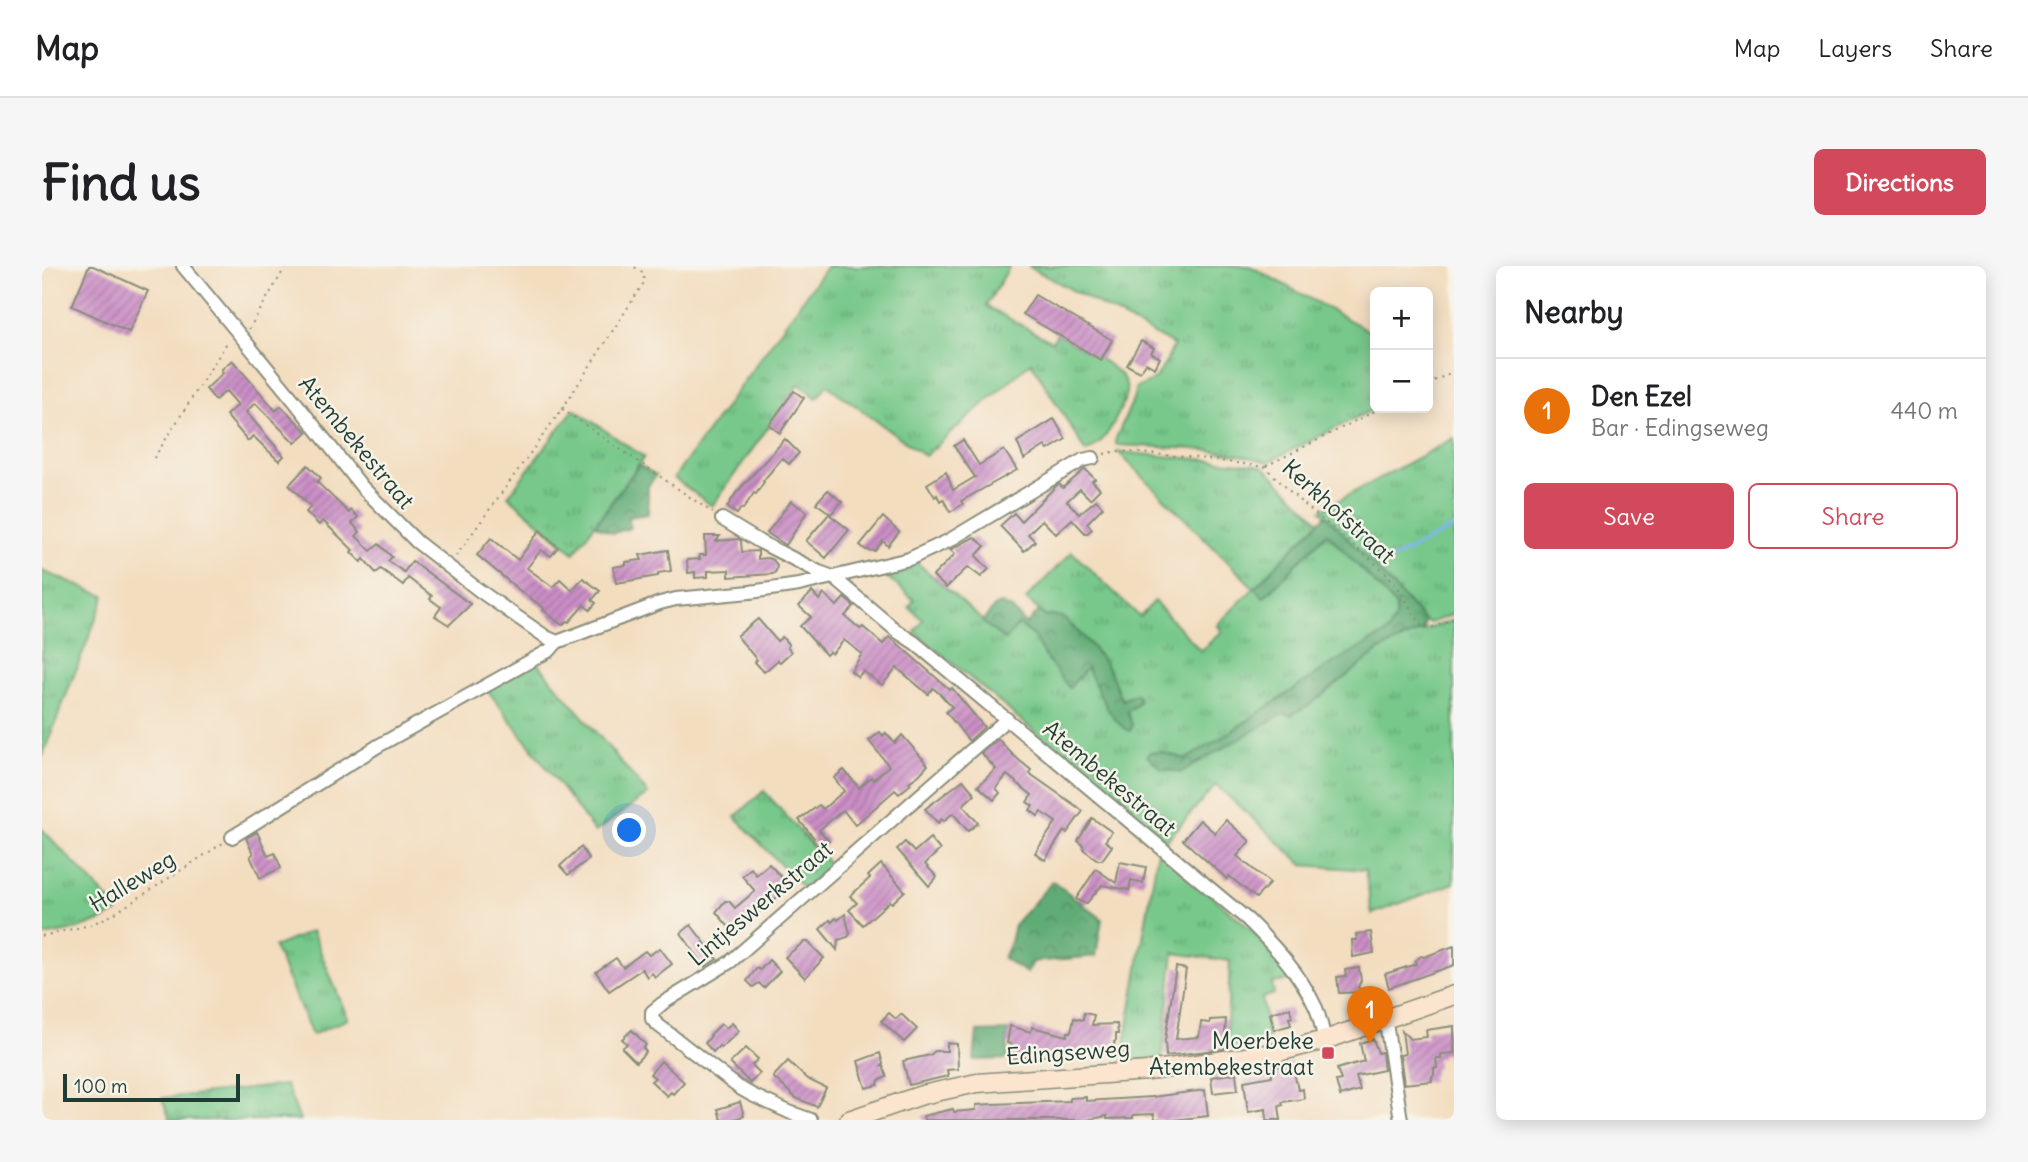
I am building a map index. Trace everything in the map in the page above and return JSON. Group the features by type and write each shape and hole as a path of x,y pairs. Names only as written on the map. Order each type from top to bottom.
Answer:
{"main road":[{"name":"Edingseweg","path":"849,1120 922,1095 977,1083 1160,1069 1274,1053 1325,1040 1454,995"}],"street":[{"name":"Atembekestraat","path":"183,266 362,488 417,542 491,599 546,637 558,642"},
{"path":"232,836 378,746 550,650 558,642 668,601 750,592 833,577 909,559 948,541 1083,460 1093,458"},
{"name":"Atembekestraat","path":"722,520 833,577 1257,928 1281,953 1304,984 1317,1010 1325,1040"},
{"name":"Lintjeswerkstraat","path":"811,1120 776,1107 738,1087 658,1025 652,1019 652,1013 663,1003 730,962 1007,719"},
{"path":"1384,1020 1401,1120"}],"path":[{"path":"154,458 222,350 253,324 286,266"},
{"path":"449,566 562,409 645,281 642,272 633,266"},
{"path":"1433,381 1454,370"},
{"path":"562,409 722,520"},
{"path":"1265,467 1371,413"},
{"name":"Kerkhofstraat","path":"1093,458 1117,452 1198,458 1265,467 1300,501 1384,571 1395,583 1423,628 1434,627 1454,619"},
{"name":"Halleweg","path":"42,936 78,928 112,915 232,836"}],"green space":[{"path":"827,266 1010,266 986,306 1052,342 1057,334 1117,371 1126,385 1123,405 1101,441 1086,452 1031,362 925,456 827,385 817,398 799,384 712,506 674,478"},
{"path":"1028,266 1250,266 1370,331 1370,411 1268,462 1232,453 1117,445 1116,438 1136,387 1155,377 1164,366 1174,345"},
{"path":"574,409 644,457 574,553 508,496"},
{"path":"1454,438 1454,614 1430,623 1425,621 1321,510"},
{"path":"1118,452 1264,467 1320,522 1254,588"},
{"path":"639,465 656,475 648,486 648,514 628,517 630,528 613,533 595,525"},
{"path":"1326,515 1425,621 1423,630 1380,650 1311,704 1291,715 1284,713 1181,772 1162,769 1147,756 1151,752 1186,759 1336,661 1387,633 1395,619 1396,606 1327,533 1264,597 1254,588"},
{"path":"1327,533 1396,606 1395,619 1388,633 1336,661 1223,737 1186,759 1175,756 1181,772 1284,713 1291,715 1303,708 1396,641 1454,620 1454,883 1372,914 1365,870 1303,865 1216,785 1166,841 915,632 923,620 909,607 914,600 878,569 914,560 1005,640 1019,624 1034,637 1044,655 1070,687 1087,667 1109,710 1118,711 1136,705 1139,701 1136,694 1122,700 1111,674 1083,637 1063,617 1046,617 1026,599 1072,552 1140,617 1154,601 1201,651 1222,631 1217,625 1254,588 1264,597"},
{"path":"42,571 105,596 42,757"},
{"path":"1001,604 1012,609 1026,624 1039,611 1046,617 1063,617 1106,666 1122,700 1136,694 1139,700 1127,711 1132,725 1130,731 1110,713 1087,668 1069,688 1034,637 1019,624 1005,640 982,622 995,606"},
{"path":"535,660 648,794 595,832 486,688"},
{"path":"764,791 831,866 804,889 735,817"},
{"path":"42,829 118,912 81,928 42,936"},
{"path":"1158,850 1252,930 1295,980 1272,983 1274,994 1262,998 1269,1042 1226,1050 1230,961 1174,953 1162,1058 1122,1061"},
{"path":"1053,881 1102,919 1096,956 1033,962 1027,973 1003,958 1014,925"},
{"path":"312,931 348,1019 312,1035 274,947"},
{"path":"1009,1031 1008,1059 974,1060 977,1032"},
{"path":"286,1085 300,1120 170,1120 162,1098"}],"building":[{"path":"89,266 148,291 129,332 72,306"},
{"path":"1035,295 1112,340 1101,360 1023,314"},
{"path":"1141,341 1154,348 1151,353 1160,358 1155,368 1146,363 1140,372 1127,365"},
{"path":"232,360 276,411 281,406 307,432 295,443 255,403 246,412 284,456 279,461 253,436 248,441 226,415 238,405 226,391 215,400 206,389"},
{"path":"794,391 804,398 780,433 769,425"},
{"path":"1054,419 1066,439 1048,450 1045,446 1024,459 1017,442"},
{"path":"785,439 799,453 789,464 782,458 756,494 754,493 737,514 727,507 736,493"},
{"path":"963,440 979,465 1004,450 1017,470 961,501 963,504 950,512 943,499 940,501 937,495 935,497 927,484 946,472 953,490 975,477 954,446"},
{"path":"308,465 321,478 317,482 349,513 351,510 358,517 352,523 360,532 356,536 371,551 379,544 392,557 388,561 404,572 412,561 470,604 467,608 449,625 435,616 441,607 430,599 432,596 408,578 403,585 381,569 376,573 364,559 361,562 351,552 353,550 323,521 319,525 306,512 311,507 289,485"},
{"path":"1085,469 1100,489 1090,499 1080,489 1067,501 1079,514 1096,500 1103,507 1087,523 1092,529 1086,534 1072,519 1056,534 1042,520 1028,534 1035,541 1024,551 1000,526 1014,513 1021,521 1056,486 1059,484 1063,488"},
{"path":"828,490 842,502 831,514 816,503"},
{"path":"791,501 807,512 786,545 767,533"},
{"path":"829,514 849,530 826,558 806,541"},
{"path":"883,517 899,532 888,546 883,541 875,551 866,550 860,545"},
{"path":"540,530 558,547 551,556 541,550 527,568 553,587 560,579 572,590 583,578 600,591 592,600 596,603 590,610 584,605 569,622 562,625 477,555 491,538 518,560"},
{"path":"705,536 720,536 716,541 739,539 742,552 758,551 758,559 773,560 777,565 776,571 773,574 729,577 729,570 708,571 708,577 695,578 695,572 688,573 687,560 700,559 699,555 706,555"},
{"path":"974,537 985,546 976,556 989,569 981,577 968,567 946,588 933,576 955,554 950,550"},
{"path":"668,550 671,571 658,573 658,576 616,583 613,567 642,560 640,555"},
{"path":"812,592 819,600 824,594 837,606 844,598 854,606 845,616 883,644 889,637 897,643 950,690 952,688 984,727 969,741 946,712 952,707 941,695 933,688 928,694 897,668 882,685 863,671 858,677 851,671 862,654 844,640 832,654 829,652 826,655 800,626 811,617 799,606"},
{"path":"758,619 777,641 782,637 791,652 764,672 737,636"},
{"path":"880,732 883,736 886,733 895,743 902,735 928,765 899,794 895,790 855,825 843,810 819,830 829,841 820,849 799,820 819,805 823,809 844,791 834,778 844,770 859,788 889,766 869,741"},
{"path":"998,739 1031,770 1029,773 1083,811 1067,833 1064,831 1045,860 1035,853 1056,822 1041,812 1038,816 1030,810 1033,806 1027,802 1032,795 1007,775 996,788 1000,793 994,800 978,786 996,769 981,753"},
{"path":"963,780 975,794 963,805 978,823 968,831 953,813 938,823 925,809"},
{"path":"1092,818 1112,832 1105,841 1112,846 1102,860 1084,850 1078,841"},
{"path":"1200,820 1215,833 1226,820 1250,841 1237,856 1270,883 1256,898 1229,876 1227,879 1183,840"},
{"path":"257,832 268,856 275,853 281,868 260,878 250,856 253,854 246,838"},
{"path":"930,838 940,850 925,864 937,877 929,886 897,849 905,842 914,852"},
{"path":"581,847 589,859 568,875 560,866"},
{"path":"1120,862 1146,867 1143,883 1131,880 1129,890 1102,885 1086,904 1076,899 1096,869 1116,883"},
{"path":"769,864 788,884 780,891 782,893 734,933 716,912 725,901 729,901 735,908 755,891 742,876 751,868 756,875"},
{"path":"881,864 905,891 863,925 849,910 857,903 850,896"},
{"path":"845,914 850,934 838,940 837,950 820,929 830,920 838,920"},
{"path":"691,925 717,959 705,967 681,933"},
{"path":"1371,932 1374,953 1353,957 1352,940 1357,940 1356,934"},
{"path":"804,942 808,942 824,958 805,978 785,957"},
{"path":"1454,946 1454,965 1389,988 1385,974 1416,964 1415,961 1421,956"},
{"path":"660,948 672,964 655,977 652,973 647,977 642,969 609,991 596,972 616,958 623,967 645,951 649,955"},
{"path":"769,960 780,971 764,988 759,983 753,987 747,981 757,968 760,970"},
{"path":"1176,967 1186,969 1176,1039 1199,1037 1201,1022 1226,1019 1224,1049 1166,1056 1165,1040"},
{"path":"1359,968 1361,980 1358,987 1363,992 1339,993 1337,977 1346,976 1345,970"},
{"path":"1290,1008 1291,1025 1274,1030 1270,1013"},
{"path":"889,1013 896,1019 901,1014 917,1029 904,1042 881,1021"},
{"path":"1084,1013 1094,1015 1092,1025 1117,1024 1115,1051 1012,1058 1011,1044 1007,1043 1010,1026 1031,1032 1032,1027 1067,1036 1068,1032 1071,1032 1074,1018 1083,1020"},
{"path":"732,1023 739,1031 713,1052 705,1043 710,1035 721,1024 726,1028"},
{"path":"1454,1026 1454,1053 1441,1054 1441,1058 1436,1058 1437,1068 1434,1068 1432,1081 1404,1084 1400,1055 1405,1054 1402,1031 1410,1039 1427,1037 1426,1030"},
{"path":"632,1030 646,1045 643,1048 646,1052 636,1062 622,1048 627,1044 622,1039"},
{"path":"1373,1039 1378,1053 1382,1052 1384,1070 1356,1076 1360,1090 1340,1096 1336,1081 1341,1080 1337,1069 1364,1061 1360,1043"},
{"path":"947,1043 957,1044 958,1069 947,1070 948,1076 909,1085 903,1061 930,1055 935,1051 947,1051"},
{"path":"746,1048 758,1059 752,1065 760,1073 750,1083 730,1063"},
{"path":"880,1053 883,1064 881,1066 887,1077 879,1080 878,1085 866,1088 858,1061"},
{"path":"661,1061 684,1082 673,1094 671,1092 667,1096 651,1081 655,1078 650,1074"},
{"path":"788,1061 807,1079 826,1088 817,1107 796,1098 773,1077"},
{"path":"1292,1063 1298,1090 1303,1089 1304,1099 1282,1102 1283,1105 1279,1106 1281,1120 1267,1120 1266,1109 1248,1112 1244,1081 1272,1076 1271,1068"},
{"path":"1236,1073 1238,1090 1213,1093 1211,1077"},
{"path":"1205,1090 1208,1116 1173,1120 1155,1120 1154,1114 1133,1115 1133,1118 1107,1119 1107,1116 1087,1120 924,1120 923,1116 953,1109 954,1112 976,1110 976,1105 1070,1101 1070,1098 1086,1097 1086,1101 1152,1097"},
{"path":"740,1102 744,1116 721,1120 718,1109"}],"waterway":[{"path":"1382,564 1454,527"}],"place":[{"name":"Den Ezel","path":"1370,1044"},
{"name":"Moerbeke Atembekestraat","path":"1328,1053"}]}
